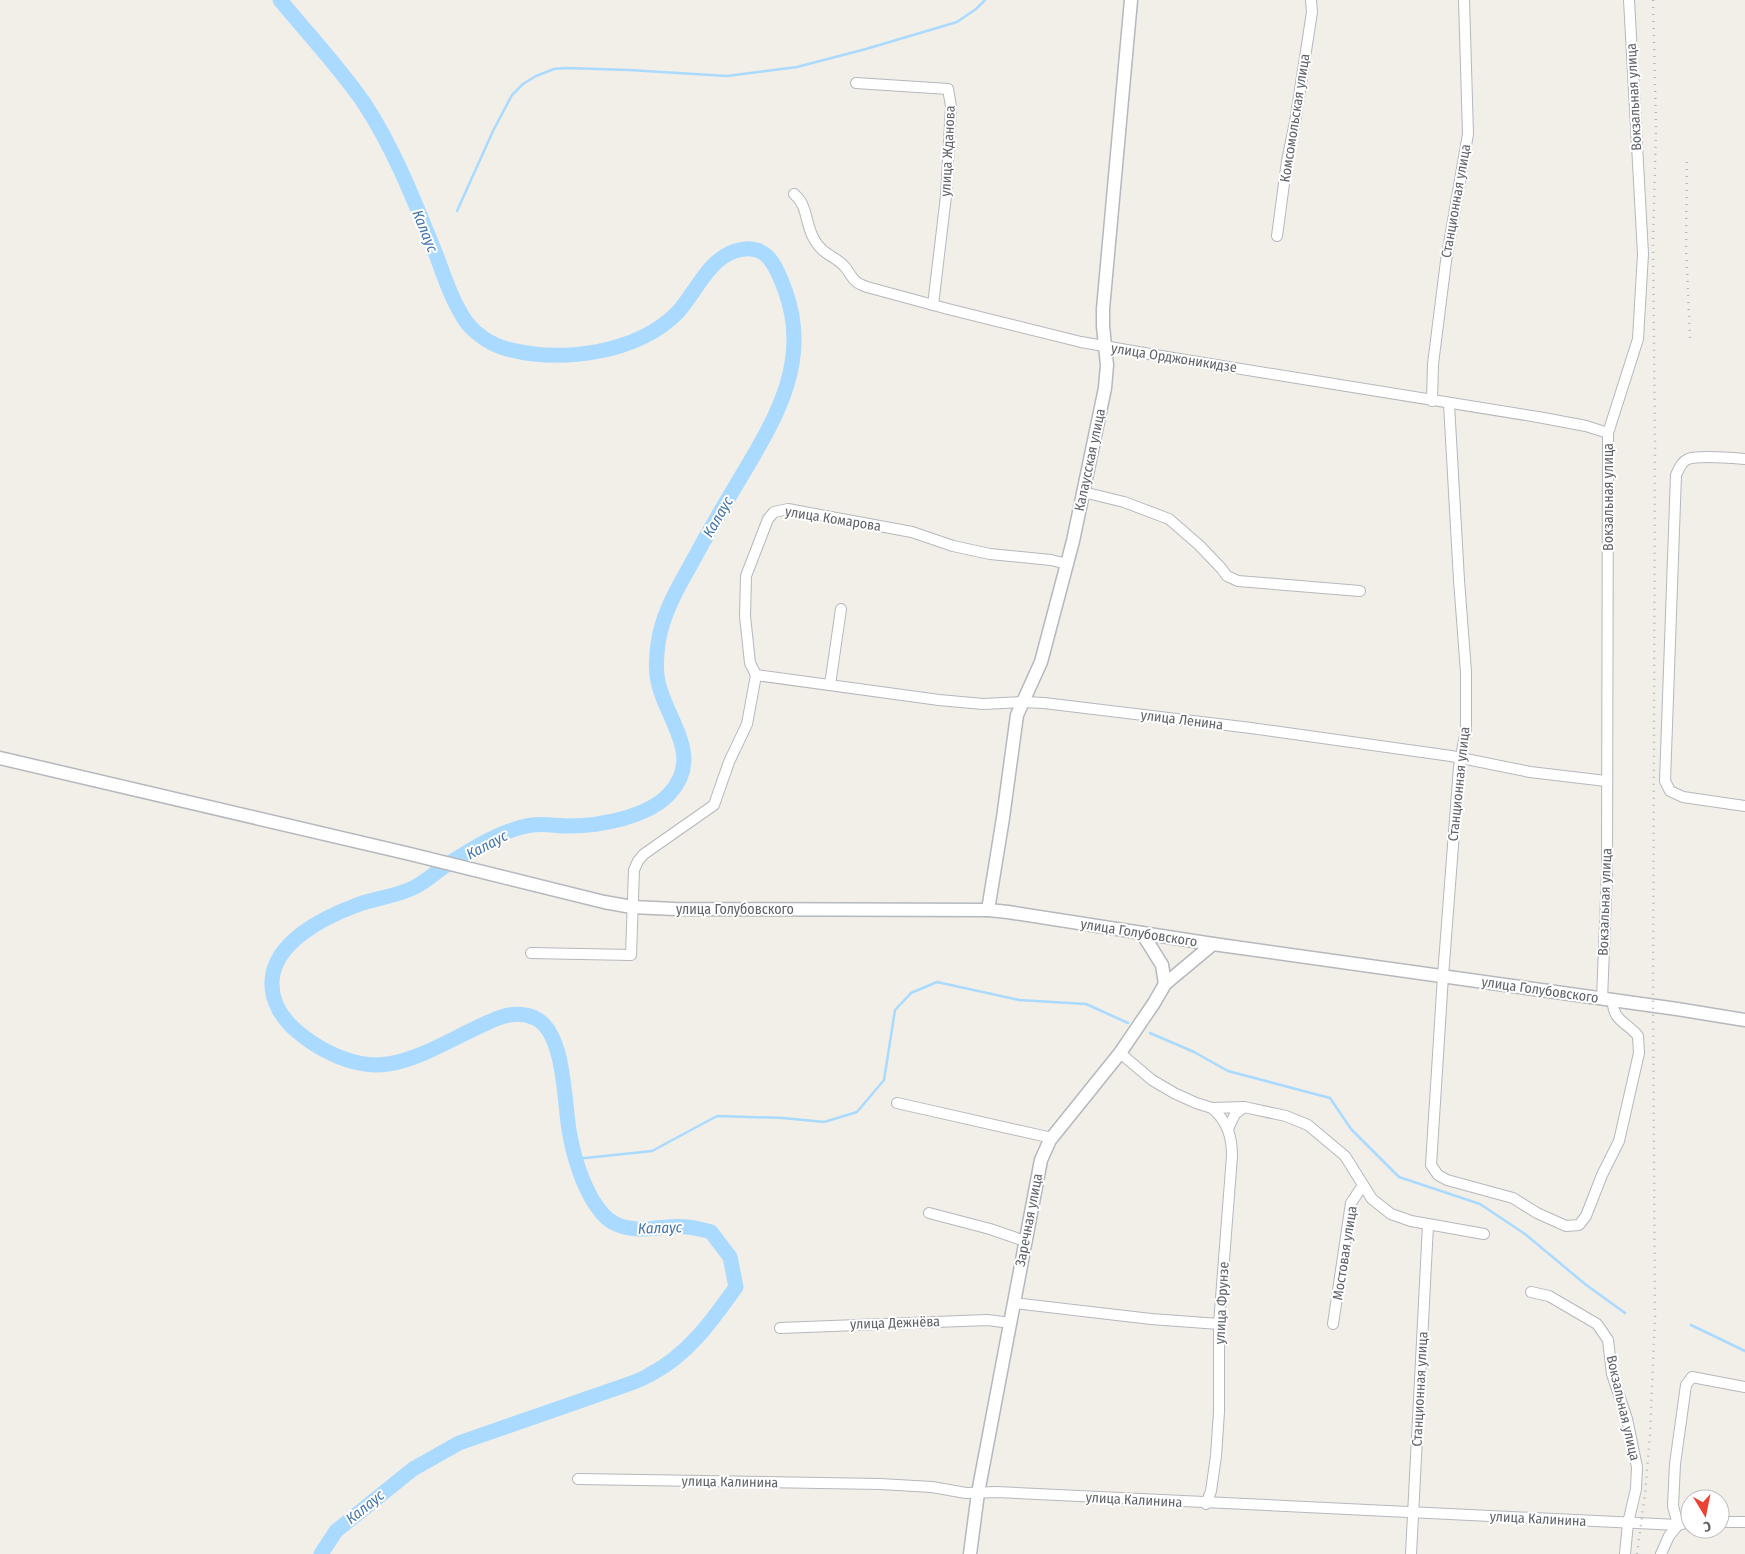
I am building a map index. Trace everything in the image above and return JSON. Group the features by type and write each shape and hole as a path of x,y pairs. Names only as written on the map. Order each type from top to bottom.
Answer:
{"street":[{"name":"Калаусская улица","path":"988,910 1017,715 1040,662 1067,564 1105,388 1107,365 1103,309 1131,0"},
{"name":"Комсомольская улица","path":"1276,236 1312,12 1311,0"},
{"name":"Станционная улица","path":"1432,401 1433,364 1446,260 1468,134 1464,0"},
{"name":"Вокзальная улица","path":"1432,1165 1438,1175 1447,1180 1513,1198 1537,1213 1566,1226 1574,1226 1582,1222 1619,1141 1639,1053 1638,1036 1616,1017 1607,999 1608,433 1638,339 1643,254 1629,0"},
{"name":"улица Жданова","path":"856,83 948,89 951,106 946,196 933,305"},
{"name":"улица Орджоникидзе","path":"794,194 800,199 809,229 822,251 844,266 852,279 866,287 1064,338 1557,421 1608,433"},
{"name":"Станционная улица","path":"1432,1165 1443,976 1460,758 1466,730 1466,672 1458,580 1450,404"},
{"path":"1745,459 1688,459 1679,466 1676,475 1665,781 1670,791 1683,797 1745,806"},
{"path":"1083,492 1124,502 1169,519 1199,545 1227,576 1238,581 1360,591"},
{"name":"улица Комарова","path":"531,954 631,956 634,870 638,861 644,854 714,805 747,724 756,674 750,663 745,616 746,576 768,519 774,512 788,509 912,532 953,546 990,554 1051,560 1067,564"},
{"path":"830,685 841,610"},
{"name":"улица Ленина","path":"756,674 939,700 983,704 1044,703 1251,728 1460,758 1530,772 1606,781"},
{"name":"улица Голубовского","path":"0,758 410,854 604,902 632,907 675,909 988,910 1745,1020"},
{"path":"1142,933 1162,965 1164,984"},
{"name":"Заречная улица","path":"970,1554 978,1493 1041,1160 1052,1138 1120,1053 1154,1003 1164,984 1213,944"},
{"path":"1120,1053 1152,1080 1196,1103 1212,1108 1244,1107 1286,1116 1308,1125 1345,1156 1372,1199 1391,1214 1428,1225 1484,1234"},
{"path":"897,1103 1052,1138"},
{"path":"1228,1129 1235,1114 1244,1107"},
{"name":"улица Фрунзе","path":"1206,1504 1211,1491 1218,1421 1219,1324 1232,1156 1228,1129 1220,1115 1212,1108"},
{"name":"Мостовая улица","path":"1333,1324 1351,1202 1363,1185"},
{"path":"929,1213 990,1229 1025,1241"},
{"name":"Станционная улица","path":"1411,1554 1428,1225"},
{"name":"Вокзальная улица","path":"1531,1292 1549,1296 1597,1324 1608,1340 1612,1374 1627,1419 1637,1467 1636,1489 1628,1523 1624,1554"},
{"path":"1014,1303 1151,1320 1219,1324"},
{"name":"улица Дежнёва","path":"780,1328 987,1320 1011,1323"},
{"path":"1661,1554 1669,1536 1678,1525 1673,1506 1675,1464 1686,1385 1692,1377 1745,1387"},
{"name":"улица Калинина","path":"578,1479 880,1484 932,1487 952,1492 997,1492 1206,1504 1678,1525"},
{"path":"1730,1522 1745,1522"}],"waterway":[{"name":"Калаус","path":"280,0 344,76 375,121 404,178 458,307 467,323 485,339 507,349 551,355 574,355 620,346 642,337 661,326 678,312 703,277 717,262 726,255 746,249 763,253 774,264 785,290 792,317 794,342 791,367 776,414 680,585 670,604 660,633 656,668 658,680 677,730 684,755 683,768 679,780 670,793 650,808 623,819 581,826 532,825 521,827 487,841 465,853 415,887 401,893 357,905 316,924 291,943 281,954 275,967 272,981 272,989 279,1010 293,1028 318,1047 341,1058 364,1064 388,1064 414,1057 500,1017 517,1014 535,1018 545,1026 558,1052 569,1130 575,1156 588,1191 605,1217 616,1224 634,1229 679,1226 711,1232 730,1257 736,1287 698,1337 663,1367 633,1383 459,1443 413,1469 336,1531 321,1554"},
{"path":"457,211 493,131 512,95 523,84 536,76 554,69 567,68 727,76 797,67 957,22 976,9 985,0"},
{"path":"576,1159 652,1151 717,1116 783,1118 824,1122 857,1112 884,1080 895,1010 911,993 937,982 1019,1000 1086,1004 1128,1023"},
{"path":"1150,1033 1194,1052 1228,1071 1330,1098 1351,1129 1399,1177 1480,1204 1525,1234 1585,1284 1625,1313"},
{"path":"1691,1325 1745,1351"}],"railway":[{"path":"1637,1554 1650,1435 1655,1316 1653,1005 1655,442 1653,242 1656,127 1653,0"},
{"path":"1687,162 1686,246 1690,338"}]}
